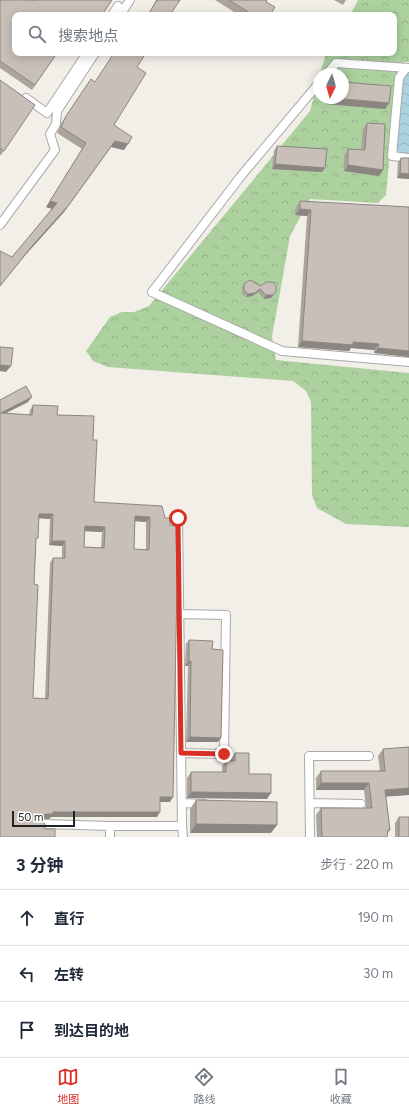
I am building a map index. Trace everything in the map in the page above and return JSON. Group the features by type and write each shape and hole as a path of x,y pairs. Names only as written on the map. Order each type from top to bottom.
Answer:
{"lane":[{"path":"122,12 130,0"},
{"path":"114,12 118,6"},
{"path":"18,93 47,113 84,56"},
{"path":"0,225 55,150 50,134 56,124 57,111 93,56"},
{"path":"332,68 336,63 408,68"},
{"path":"408,68 399,78 392,156 409,158"},
{"path":"313,90 241,176 152,292 282,351 409,362"},
{"path":"178,518 183,837"},
{"path":"180,614 226,615 224,754 181,753"},
{"path":"310,837 309,756 368,756"},
{"path":"182,803 214,804"},
{"path":"310,803 362,804"},
{"path":"43,824 182,826"},
{"path":"110,826 110,837"}],"green space":[{"path":"358,0 409,0 409,62 404,62 397,77 386,195 378,203 310,199 290,236 272,337 276,360 409,373 409,527 346,524 317,508 312,495 311,402 306,391 293,381 108,367 93,361 86,351 110,317 122,312 134,312 149,306 310,111 313,100 313,104 349,104 349,68 322,68 325,56 397,56 397,12 352,12"}],"water":[{"path":"409,68 409,158 392,156 399,78"}],"building":[{"path":"0,0 112,0 104,12 12,12 12,56 55,56 35,85 0,61"},
{"path":"157,0 180,0 172,12 150,12"},
{"path":"229,0 267,0 266,2 275,7 272,12 248,12"},
{"path":"112,56 144,56 137,67 146,73 114,125 132,137 128,144 115,141 68,206 32,246 0,286 0,251 12,257 57,203 50,201 86,143 61,127 66,116 91,79 95,82"},
{"path":"0,80 35,105 4,151 0,148"},
{"path":"349,82 391,86 389,103 349,99"},
{"path":"367,123 385,124 383,170 348,165 348,149 365,150"},
{"path":"277,146 327,149 325,168 275,164"},
{"path":"401,158 409,158 409,174 400,173"},
{"path":"300,201 409,207 409,351 378,348 379,344 353,342 353,345 302,341 311,210 300,209"},
{"path":"250,280 261,286 266,282 273,282 276,286 276,291 273,295 266,295 260,289 255,293 248,294 244,290 244,284"},
{"path":"0,347 13,348 11,366 0,365"},
{"path":"26,386 32,397 1,413 32,415 33,405 58,406 57,415 94,416 93,440 97,440 94,502 162,506 165,518 170,518 170,525 176,526 177,585 173,797 160,797 160,812 53,812 53,814 46,814 42,816 41,820 45,824 45,829 55,829 55,837 0,837 0,400","holes":["39,514 53,514 52,541 65,541 65,558 53,558 48,699 33,698 38,585 34,584 36,538 38,538","135,516 150,517 149,550 134,549","85,526 105,527 104,548 84,547"]},
{"path":"189,640 213,641 212,649 223,650 221,738 190,737 191,661 189,661"},
{"path":"409,747 409,788 385,790 390,830 388,830 387,837 322,837 321,808 372,808 369,783 321,783 321,771 385,771 383,749"},
{"path":"235,753 249,753 249,774 271,774 271,793 191,792 191,772 226,772 226,760 235,761"},
{"path":"196,800 277,802 277,825 196,824"},
{"path":"399,817 409,817 409,837 399,837"}],"route":[{"path":"178,518 181,753 224,754"}]}
